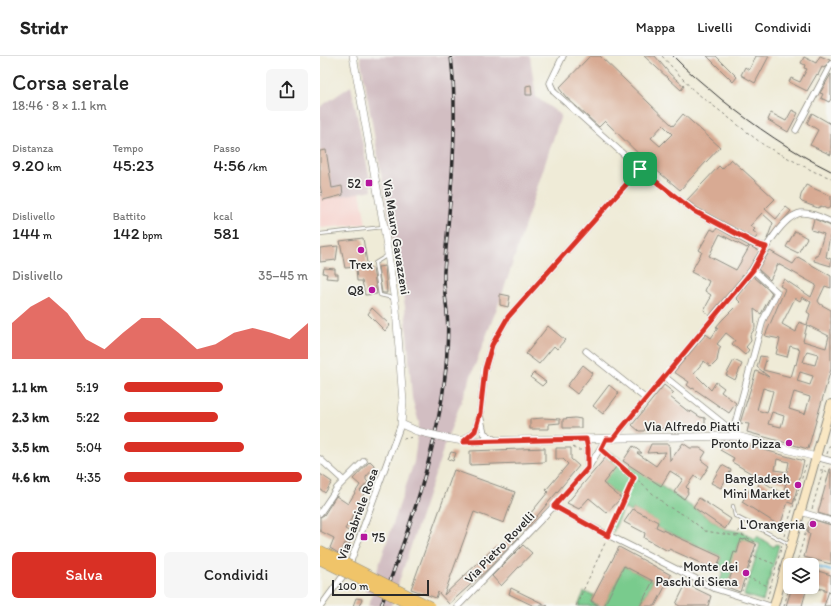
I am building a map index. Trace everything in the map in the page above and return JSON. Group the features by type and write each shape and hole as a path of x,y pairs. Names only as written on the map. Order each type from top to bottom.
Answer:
{"highway":[{"path":"320,550 430,606"},
{"path":"320,560 412,606"}],"main road":[{"path":"774,606 831,404"}],"street":[{"name":"Via Mauro Gavazzeni","path":"353,56 384,227 395,298 401,363 403,408 401,424"},
{"path":"564,56 550,83 551,89 598,133 640,169 694,211 756,244 766,247"},
{"path":"796,130 831,64"},
{"path":"463,442 475,431 480,413 485,369 492,345 508,317 640,169"},
{"name":"Via Pietro Rovelli","path":"458,606 554,506 588,468 609,439 665,377 753,270 766,247 793,216 807,213 831,222"},
{"path":"665,377 735,434 763,320 778,292 753,270"},
{"path":"586,351 646,399"},
{"path":"480,413 484,433 495,440"},
{"name":"Via Alfredo Piatti","path":"401,424 417,434 463,442 495,440 609,439 735,434 816,457"},
{"name":"Via Gabriele Rosa","path":"321,606 348,569 401,424"},
{"path":"586,439 588,449 588,468"},
{"path":"816,457 831,461"},
{"path":"320,459 344,481"},
{"path":"320,513 337,488 364,461"},
{"path":"554,506 608,536 716,589 768,606"},
{"path":"800,512 831,521"},
{"path":"320,555 348,569"}],"lane":[{"path":"320,234 384,227"},
{"path":"388,255 375,263 380,295 395,298"},
{"path":"733,506 735,516 791,545"}],"path":[{"path":"662,56 693,90 765,146 815,172 831,178"},
{"path":"396,437 403,439 417,434"},
{"path":"601,449 667,506 686,516 705,531 742,536 757,543 740,597"},
{"path":"768,606 770,587 805,465"},
{"path":"823,470 831,473"},
{"path":"576,606 634,478"},
{"path":"736,536 745,522"},
{"path":"753,556 777,565"},
{"path":"747,577 770,587"},
{"path":"819,589 831,593"},
{"path":"784,606 787,594"}],"shaded area":[{"path":"360,56 530,56 536,97 561,115 503,292 445,444 391,606 368,606 373,594 365,590 373,572 376,574 414,462 419,423 412,398 405,306"},
{"path":"351,86 372,190 323,200 320,185 320,107"},
{"path":"320,185 323,200 360,192 366,224 320,228"}],"green space":[{"path":"606,449 725,529 743,532 755,539 757,536 774,547 776,544 779,545 763,601 744,595 760,544 741,539 729,571 732,572 727,587 719,584 724,569 719,566 721,556 656,527 657,522 633,509 630,512 624,508 613,532 609,530 621,498 603,483 616,466 605,456"},
{"path":"624,566 653,581 640,606 604,606"},
{"path":"584,592 594,595 591,602 599,606 578,606"}],"building":[{"path":"590,56 600,56 673,126 683,114 720,147 680,190 649,164 605,121 599,127 566,97 559,88","holes":["663,125 672,134 660,146 651,138"]},
{"path":"644,56 655,56 670,74 684,86 681,90"},
{"path":"707,56 716,56 737,77 733,82"},
{"path":"756,56 769,56 755,83 741,75 745,67 749,70"},
{"path":"820,56 830,60 824,68 822,67 807,91 789,82 791,78 800,82 807,69 804,68 805,65 801,63 804,57 816,63"},
{"path":"831,74 831,99 829,102 821,98 823,94 820,93"},
{"path":"531,85 532,95 526,95 526,86"},
{"path":"792,110 798,113 788,132 768,120 771,113 786,121"},
{"path":"812,113 831,124 831,155 810,145 818,130 807,123"},
{"path":"326,150 332,188 342,186 343,195 323,200 320,185 320,151"},
{"path":"731,159 775,199 765,209 776,219 786,207 791,211 767,239 773,223 762,213 750,226 755,229 753,231 758,235 755,239 696,207 687,200 719,166 722,169"},
{"path":"806,185 831,196 831,207 827,209 821,206 818,208 802,202 800,200 801,195"},
{"path":"814,219 831,226 831,237 830,236 826,257 831,259 831,266 814,261 815,256 817,256 819,251 824,234 811,230"},
{"path":"717,228 749,246 747,248 720,234 709,256 736,270 750,246 759,251 749,268 709,316 704,310 711,295 705,291 709,281 691,272 702,252 699,250 711,229 715,231"},
{"path":"795,231 807,238 798,253 786,247"},
{"path":"363,238 368,269 373,268 377,294 365,295 362,281 357,281 356,267 345,268 340,241"},
{"path":"338,246 336,260 320,262 320,248"},
{"path":"770,251 793,264 798,257 831,276 831,288 825,286 818,301 820,304 831,310 831,369 808,449 747,432 749,424 740,423 756,371 769,377 757,367 760,356 767,357 763,370 791,377 795,364 796,365 800,349 790,346 787,357 776,354 780,339 765,336 785,289 780,286 784,279 811,297 816,285 778,264 770,280 758,269","holes":["802,297 811,302 807,312 810,314 807,325 799,322 796,332 782,324 795,298 800,301","807,325 829,336 826,348 803,341","807,351 818,354 815,365 803,362","800,372 813,376 810,385 797,381","763,388 773,391 767,413 757,410","794,392 810,397 805,414 789,409","772,412 784,416 781,427 768,424"]},
{"path":"385,266 387,293 382,293 378,267"},
{"path":"324,268 335,269 335,274 338,274 338,279 326,278 327,274 323,273"},
{"path":"753,276 772,293 761,314 754,309 755,328 750,336 751,341 746,347 749,350 745,355 732,344 735,340 726,333 717,344 721,347 717,361 711,367 704,361 694,373 711,390 716,382 724,388 721,392 736,403 729,413 693,388 692,389 687,385 689,382 674,372 706,334 711,338 718,328 716,327 740,302 736,298"},
{"path":"500,294 510,296 508,307 500,305"},
{"path":"372,308 390,325 385,331 368,314"},
{"path":"548,326 565,340 557,349 554,346 539,364 526,354"},
{"path":"734,360 742,364 735,380 726,375"},
{"path":"583,365 593,373 577,394 567,386"},
{"path":"534,373 546,382 542,386 530,377"},
{"path":"609,385 619,393 603,414 593,406"},
{"path":"664,385 674,393 670,397 690,413 691,411 700,417 705,418 705,428 668,428 665,431 662,428 660,430 653,424 649,429 646,428 644,431 639,431 632,425"},
{"path":"530,419 560,419 560,423 549,424 549,429 530,429"},
{"path":"563,419 581,419 581,428 563,428"},
{"path":"721,441 732,441 804,461 793,504 788,502 780,526 742,502 750,489 756,493 760,480 783,494 786,483 754,475 732,462 734,458 720,450","holes":["777,459 789,462 787,472 775,470"]},
{"path":"683,443 690,448 700,448 706,452 701,460 709,466 700,480 694,476 686,487 688,489 688,493 684,499 674,492 683,479 670,471 661,486 623,461 633,446 642,453 637,453 656,466 666,452 647,453 651,444 669,444 670,461"},
{"path":"545,448 545,462 470,465 470,451"},
{"path":"556,448 571,448 571,459 579,466 526,529 521,525 548,492 546,490 568,464 563,459 556,459"},
{"path":"451,452 456,453 453,461 448,459"},
{"path":"606,457 617,466 603,483 621,498 607,513 589,498 579,509 567,503"},
{"path":"370,461 374,465 373,469 366,477 368,482 360,491 364,494 362,497 364,498 345,529 354,534 349,545 345,543 340,554 330,548 334,538 320,531 320,517 324,515 336,496 348,504 360,485 353,479"},
{"path":"722,465 731,470 721,488 711,483"},
{"path":"831,469 831,517 818,513"},
{"path":"454,470 515,492 504,523 474,512 444,595 496,546 499,549 514,534 518,538 487,570 449,604 438,592 436,598 411,589"},
{"path":"320,474 332,482 325,493 320,489"},
{"path":"699,498 731,519 725,529 693,507"},
{"path":"633,509 658,522 656,527 721,557 716,570 669,549 668,551 644,538 645,533 624,522"},
{"path":"811,519 831,525 831,564 819,561 819,558 804,557 810,534 807,533"},
{"path":"741,539 745,539 756,544 740,592 727,587 732,572 728,571 734,552 737,553"},
{"path":"523,545 532,553 501,586 492,576"},
{"path":"619,547 671,575 655,606 640,606 653,581 624,566 604,606 599,606 591,601"},
{"path":"819,571 831,575 831,606 824,606 829,591 819,588"},
{"path":"686,584 711,596 708,606 680,606 676,604"},
{"path":"511,588 548,606 534,606 509,594"},
{"path":"790,594 805,594 802,606 786,606"},
{"path":"356,598 362,599 359,606 353,606"}],"waterway":[{"path":"819,567 831,571"}],"tram line":[{"path":"673,56 721,99 747,119 788,147 831,171"}],"railway":[{"path":"381,606 402,548 421,488 436,428 446,367 448,326 444,276 454,137 451,56"}],"place":[{"name":"52","path":"369,183"},
{"name":"Trex","path":"361,250"},
{"name":"Q8","path":"372,290"},
{"name":"Pronto Pizza","path":"789,443"},
{"name":"Bangladesh Mini Market","path":"798,485"},
{"name":"L'Orangeria","path":"813,524"},
{"name":"75","path":"364,537"},
{"name":"Monte dei Paschi di Siena","path":"746,573"}],"route":[{"path":"640,169 694,211 756,244 766,247 753,270 709,320 665,377 613,439 606,439 601,449 634,478 608,536 554,506 588,468 588,449 586,439 495,440 463,442 475,431 480,413 485,369 492,345 508,317 640,169"}]}
